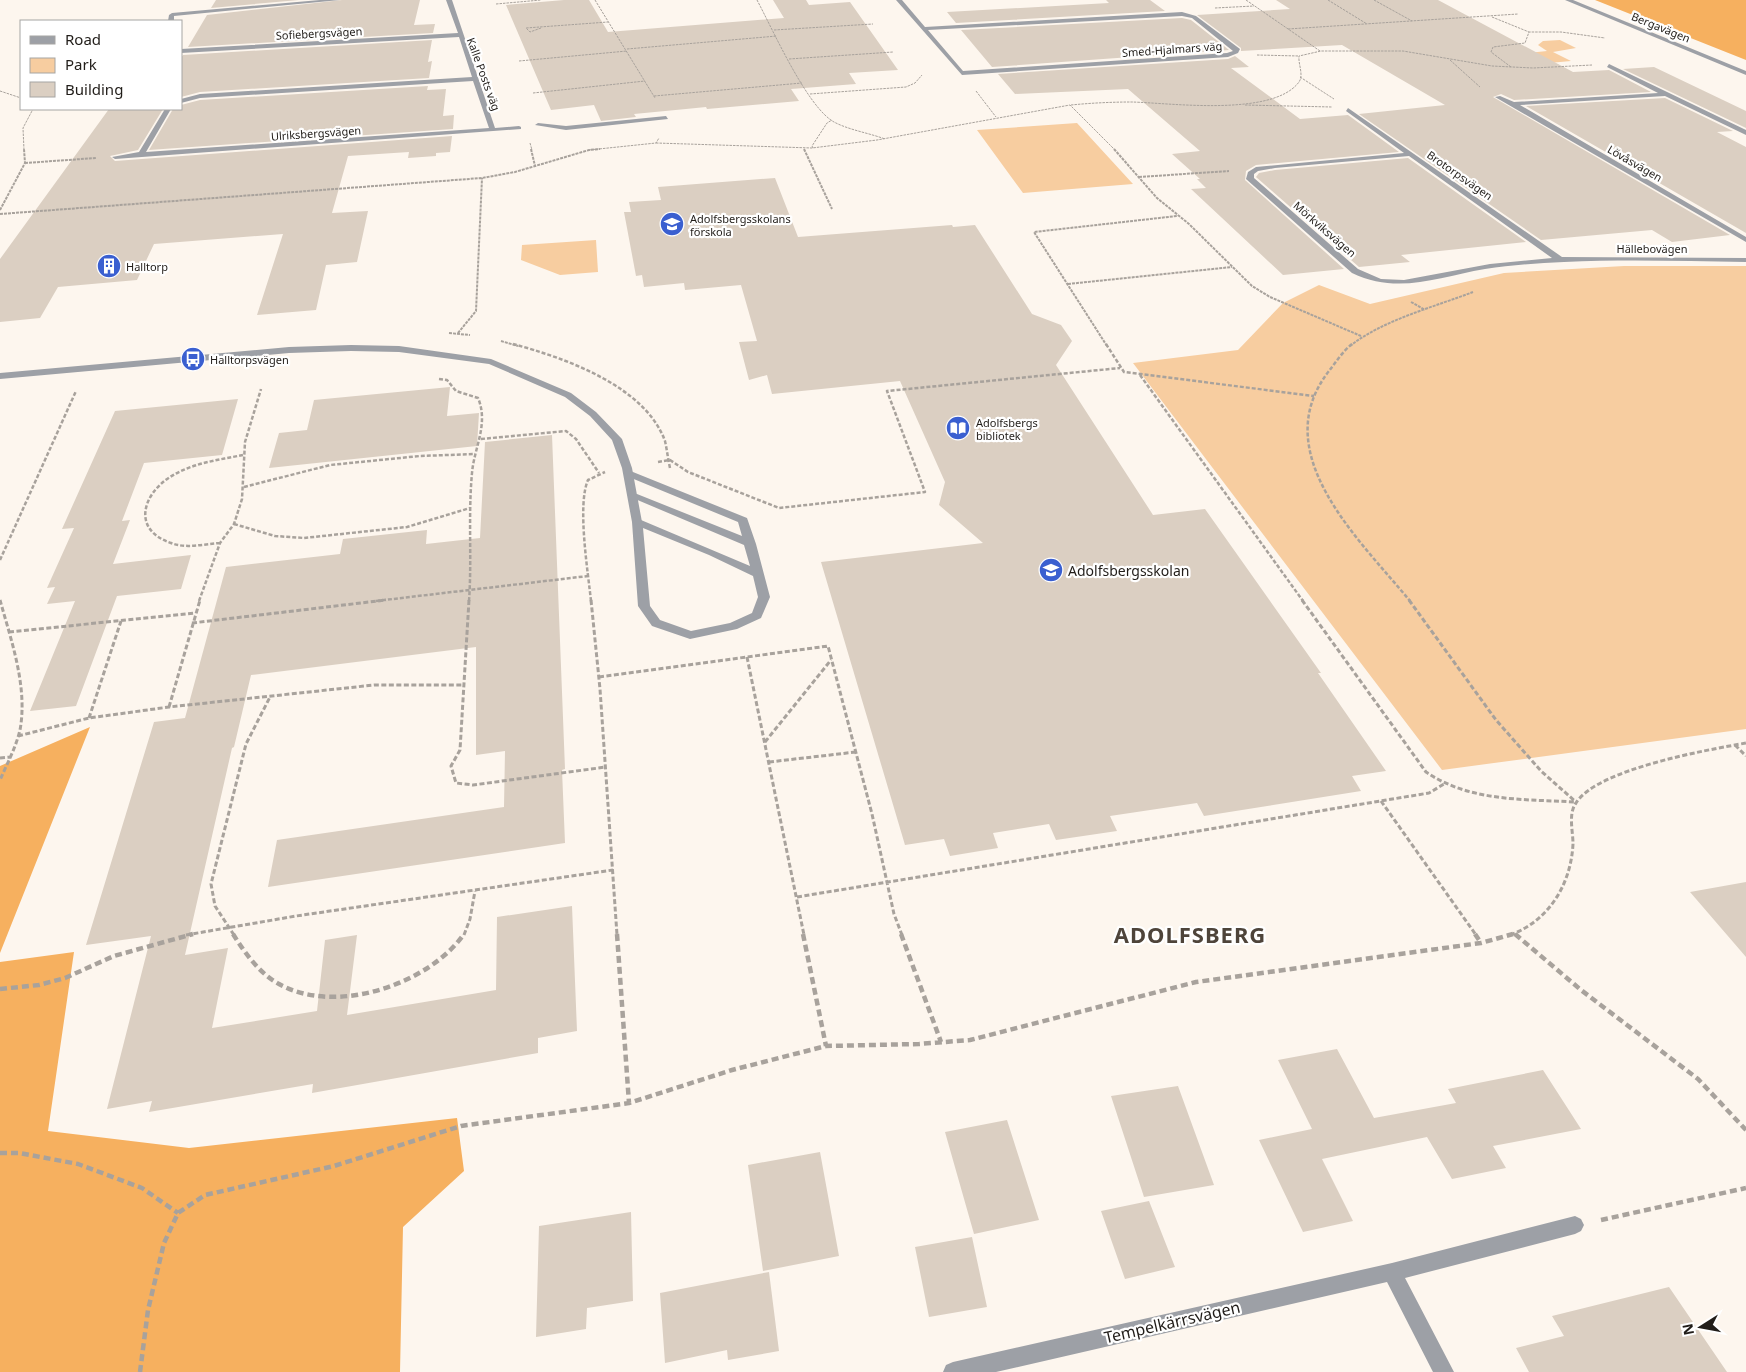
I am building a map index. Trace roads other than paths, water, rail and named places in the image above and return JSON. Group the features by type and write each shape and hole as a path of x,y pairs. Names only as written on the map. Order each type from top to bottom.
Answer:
{"street":[{"path":"171,15 337,0"},
{"name":"Kalle Posts väg","path":"449,0 459,35 493,130 519,128"},
{"path":"899,0 924,29"},
{"name":"Bergavägen","path":"1568,0 1746,73"},
{"name":"Smed-Hjalmars väg","path":"1182,14 1194,17 1237,49 1236,52 1228,55 961,72 924,29 1182,14"},
{"name":"Sofiebergsvägen","path":"182,51 459,35"},
{"path":"1609,66 1746,134"},
{"path":"182,101 200,96 475,79"},
{"name":"Lövåsvägen","path":"1514,104 1666,94"},
{"name":"Lövåsvägen","path":"1498,97 1514,104 1746,240"},
{"name":"Brotorpsvägen","path":"1346,108 1559,259"},
{"path":"141,154 167,110"},
{"path":"538,125 566,128 666,118"},
{"name":"Ulriksbergsvägen","path":"115,158 141,154 493,130"},
{"name":"Mörkviksvägen","path":"1411,154 1275,166 1256,169 1250,173 1250,178 1356,271 1372,280 1394,284 1506,262 1559,259"},
{"name":"Hällebovägen","path":"1559,259 1746,260"},
{"path":"0,376 289,350 351,348 399,349 491,362 568,395 593,414 617,439 627,470 637,522 644,606 656,623 690,635 733,626 757,616 764,597 743,520 627,470"},
{"path":"632,496 751,544"},
{"path":"637,522 713,553 757,574"},
{"name":"Tempelkärrsvägen","path":"953,1372 1392,1272 1576,1225"},
{"path":"1392,1272 1444,1372"}],"place":[{"name":"Adolfsbergsskolans förskola","path":"672,224"},
{"name":"Halltorp","path":"109,266"},
{"name":"Halltorpsvägen","path":"193,359"},
{"name":"Adolfsbergs bibliotek","path":"958,428"},
{"name":"Adolfsbergsskolan","path":"1051,570"}],"district":[{"name":"ADOLFSBERG","path":"1190,934"}]}
